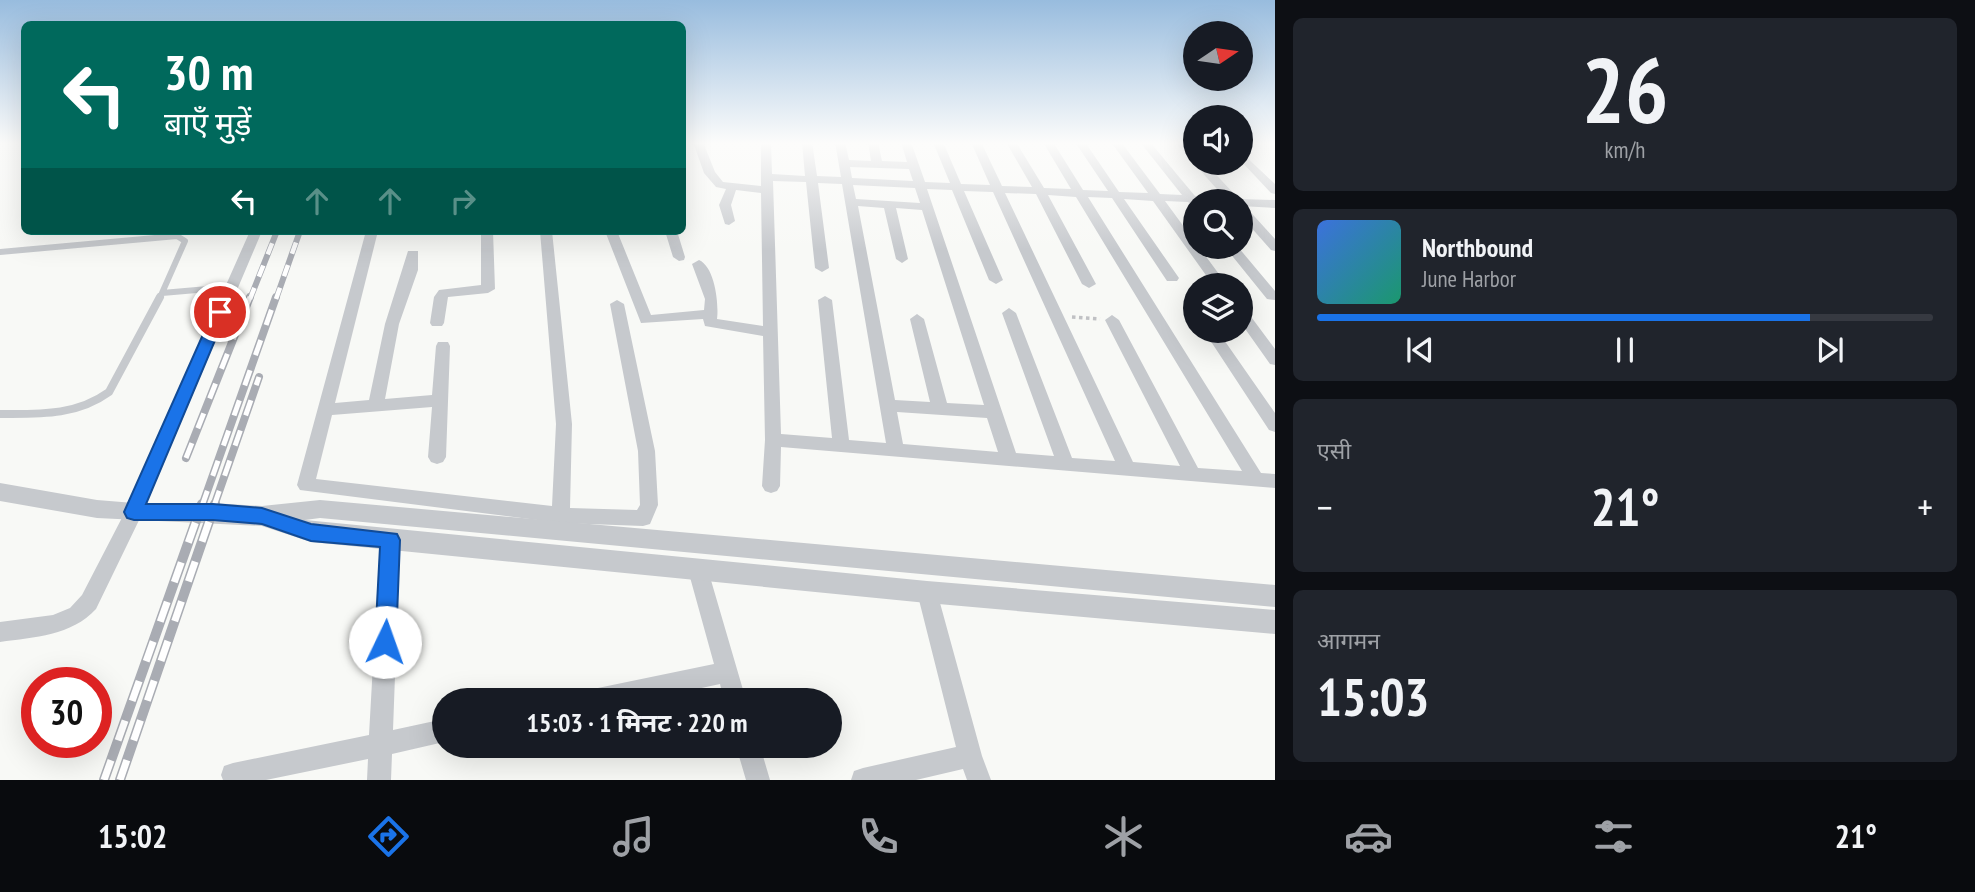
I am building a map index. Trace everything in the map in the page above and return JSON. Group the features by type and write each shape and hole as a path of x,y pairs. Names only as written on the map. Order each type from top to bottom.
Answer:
{"street":[{"path":"713,178 720,185 732,187 811,179 1183,200"},
{"path":"767,178 773,440 771,486"},
{"path":"917,178 1009,459"},
{"path":"953,178 996,280"},
{"path":"993,178 1127,469"},
{"path":"1033,178 1089,284"},
{"path":"1072,178 1256,479"},
{"path":"1104,178 1172,278"},
{"path":"1142,178 1211,273"},
{"path":"811,179 822,268"},
{"path":"847,181 896,450"},
{"path":"729,221 725,205 732,187"},
{"path":"851,202 927,207"},
{"path":"1253,203 1275,204"},
{"path":"889,205 902,259"},
{"path":"1253,222 1275,247"},
{"path":"0,632 53,625 78,615 100,584 254,235"},
{"path":"371,235 306,485 561,516 638,519 646,516 648,461 644,428 617,304"},
{"path":"437,323 444,293 488,289 487,235"},
{"path":"546,235 564,424 561,516"},
{"path":"612,235 643,318 655,320 710,314"},
{"path":"672,235 680,257"},
{"path":"376,406 392,324 413,254"},
{"path":"1241,259 1272,296"},
{"path":"699,264 712,299 710,323 771,332"},
{"path":"825,300 841,446"},
{"path":"1009,313 1066,464"},
{"path":"917,319 940,409"},
{"path":"1112,320 1193,474"},
{"path":"1253,330 1275,360"},
{"path":"1219,343 1275,426"},
{"path":"437,457 443,346"},
{"path":"325,410 440,400"},
{"path":"888,406 993,412"},
{"path":"773,440 1275,481"},
{"path":"0,492 97,509 134,512 213,512 262,516 320,509 1275,596"},
{"path":"262,516 311,533 927,592 1275,622"},
{"path":"379,780 390,540"},
{"path":"698,570 732,688"},
{"path":"927,592 970,756 979,780"},
{"path":"650,688 727,672"},
{"path":"233,775 432,733"},
{"path":"863,780 970,756"},
{"path":"752,758 758,780"}],"lane":[{"path":"0,252 165,237 183,238 185,242 162,293 109,392 100,400 74,411 0,414"},
{"path":"162,293 231,287"}],"path":[{"path":"1057,316 1112,320"}],"railway":[{"path":"250,299 275,235"},
{"path":"276,299 299,235"},
{"path":"186,458 250,297"},
{"path":"202,506 276,297"},
{"path":"214,506 259,377"},
{"path":"104,780 202,504"},
{"path":"120,780 215,504"}],"route":[{"path":"220,312 134,512 213,512 262,516 311,533 390,540 385,642"}]}
